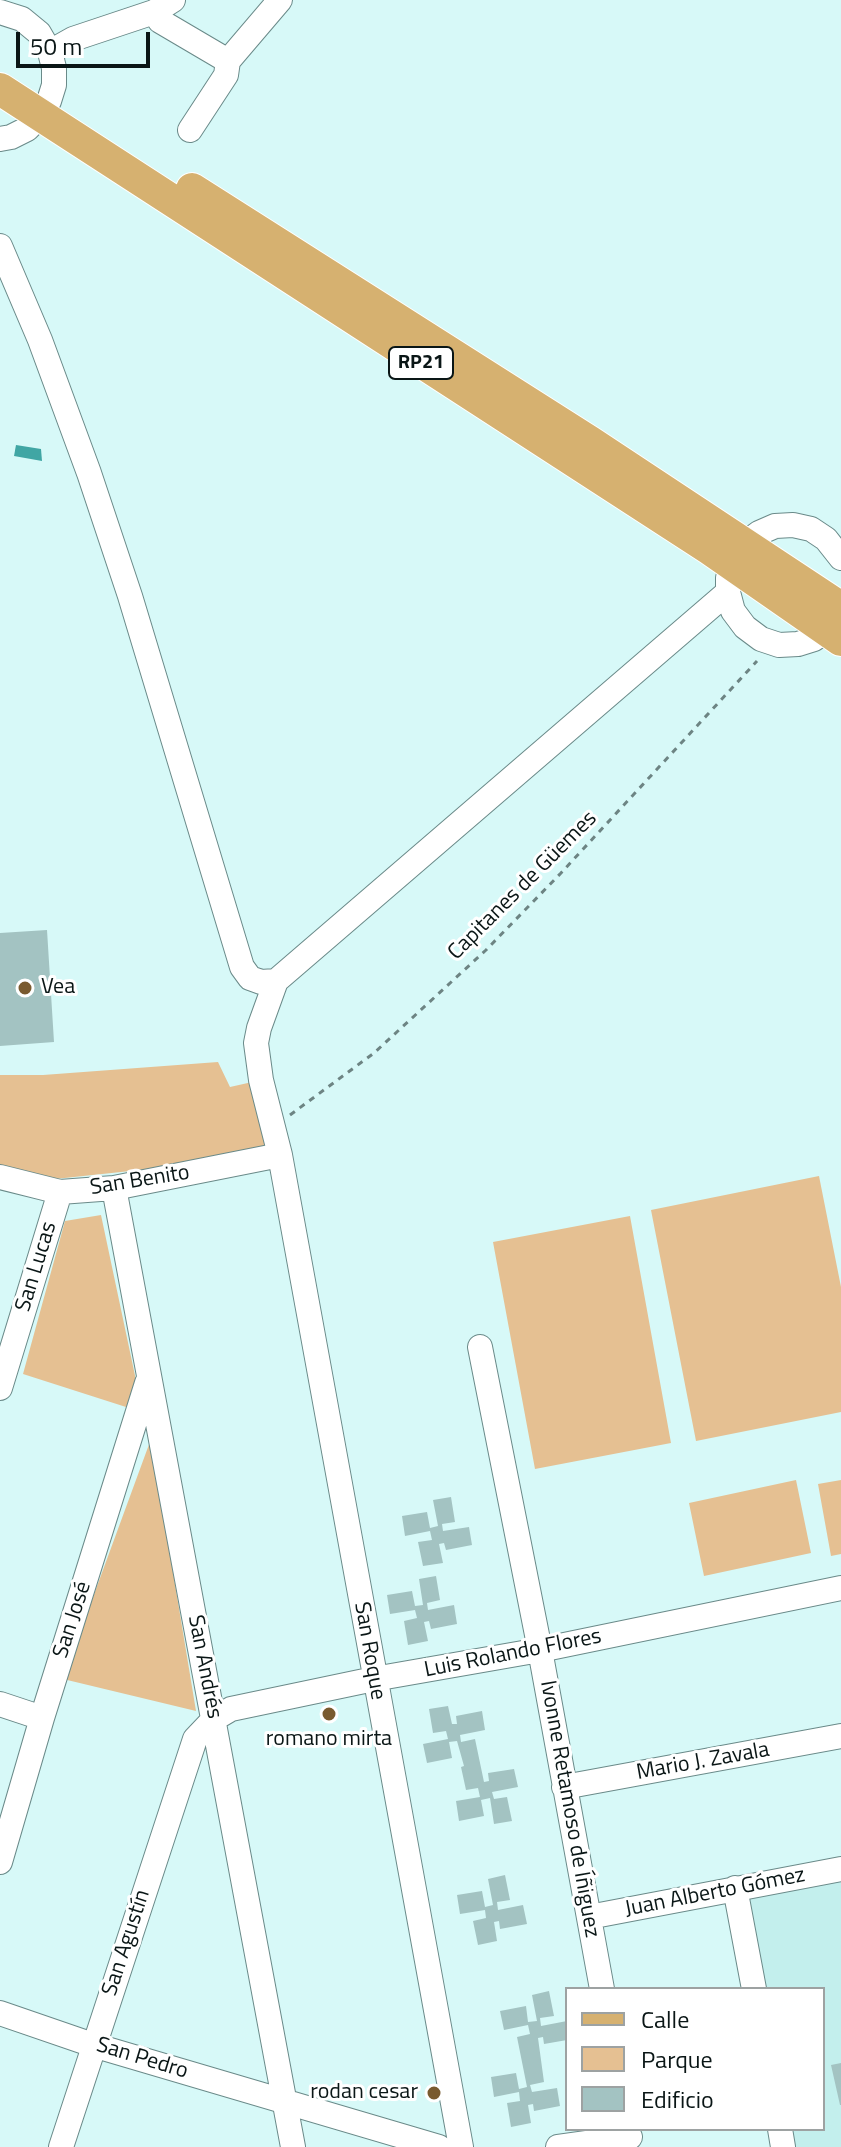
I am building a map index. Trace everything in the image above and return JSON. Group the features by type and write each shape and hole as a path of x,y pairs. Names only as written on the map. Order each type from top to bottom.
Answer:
{"main road":[{"name":"RP21","path":"0,70 45,109"},
{"name":"RP21","path":"0,89 45,109 286,247 735,567 838,623"}],"street":[{"path":"190,130 226,75 228,61 280,0"},
{"path":"164,6 160,21 228,61"},
{"path":"50,52 73,39 164,6"},
{"path":"0,12 22,19 39,33 50,52 54,68 54,85 45,109 27,129 4,145"},
{"path":"0,246 40,340 89,473 130,596 242,967 250,978 261,982 276,981 735,567 759,533 775,526 793,525 811,529 840,553"},
{"path":"735,567 733,611 745,627 761,639 779,645 798,644 814,639 838,623"},
{"name":"San Roque","path":"276,981 256,1043 261,1080 280,1155 461,2147"},
{"name":"San Benito","path":"0,1177 60,1192 114,1188 280,1155"},
{"name":"San Andrés","path":"114,1188 293,2147"},
{"name":"San Lucas","path":"0,1388 60,1192"},
{"name":"Ivonne Retamoso de Íñiguez","path":"480,1347 602,1987"},
{"name":"San José","path":"1,1859 149,1378"},
{"name":"Luis Rolando Flores","path":"195,1739 214,1719 231,1709 841,1588"},
{"path":"0,1704 42,1718"},
{"name":"Mario J. Zavala","path":"564,1787 841,1736"},
{"name":"San Agustín","path":"61,2147 195,1739"},
{"name":"Juan Alberto Gómez","path":"589,1917 841,1869"},
{"path":"735,1888 754,1987"},
{"name":"San Pedro","path":"0,2013 93,2045 439,2147"},
{"path":"558,2147 630,2138"}],"path":[{"name":"Capitanes de Güemes","path":"283,1121 374,1053 486,950 765,653 779,645"}],"shaded area":[{"path":"841,1874 841,2147 786,2147 783,2131 825,2131 825,1987 758,1987 740,1893"}],"green space":[{"path":"218,1062 230,1087 261,1080 280,1155 46,1180 0,1166 0,1075 43,1075"},
{"path":"819,1176 841,1287 841,1412 696,1441 651,1210"},
{"path":"101,1215 137,1385 126,1407 23,1374 65,1221"},
{"path":"630,1216 671,1443 535,1469 493,1242"},
{"path":"151,1439 196,1711 63,1679"},
{"path":"796,1480 811,1553 704,1576 689,1503"},
{"path":"841,1480 841,1554 831,1556 818,1484"}],"water":[{"path":"16,445 41,449 42,461 14,456"}],"building":[{"name":"Vea","path":"47,930 54,1042 0,1046 0,933"},
{"path":"451,1497 455,1522 442,1524 443,1531 469,1527 472,1545 446,1550 444,1543 439,1544 443,1563 423,1566 418,1542 432,1540 430,1531 405,1536 402,1516 427,1512 430,1528 438,1526 433,1500"},
{"path":"436,1576 440,1600 427,1603 428,1610 454,1605 457,1624 431,1629 429,1621 424,1622 428,1641 408,1645 404,1621 417,1618 415,1610 390,1614 387,1595 412,1591 415,1606 423,1605 419,1579"},
{"path":"448,1706 452,1724 457,1724 456,1716 482,1711 485,1730 460,1735 461,1742 475,1739 484,1782 489,1781 488,1773 514,1769 518,1787 492,1792 494,1799 507,1797 512,1821 494,1824 490,1798 481,1800 484,1816 459,1821 456,1801 480,1797 478,1788 466,1790 457,1741 449,1742 452,1758 427,1763 423,1744 448,1739 446,1731 433,1733 429,1709"},
{"path":"505,1875 510,1900 497,1902 498,1910 523,1905 527,1924 500,1929 499,1921 494,1922 497,1941 478,1945 473,1921 486,1918 485,1910 460,1914 457,1895 482,1891 485,1907 493,1905 488,1879"},
{"path":"549,1991 554,2016 540,2018 541,2026 565,2021 565,2040 544,2044 543,2037 538,2038 544,2082 530,2085 532,2092 557,2088 560,2106 534,2111 533,2104 528,2105 531,2123 511,2127 507,2103 520,2101 519,2092 494,2097 491,2077 516,2073 519,2089 527,2087 517,2037 530,2034 528,2025 504,2030 500,2011 526,2006 528,2022 537,2021 532,1995"},
{"path":"841,2063 841,2105 840,2105 831,2065"}],"place":[{"name":"Vea","path":"25,988"},
{"name":"romano mirta","path":"329,1714"},
{"name":"rodan cesar","path":"434,2093"}]}
